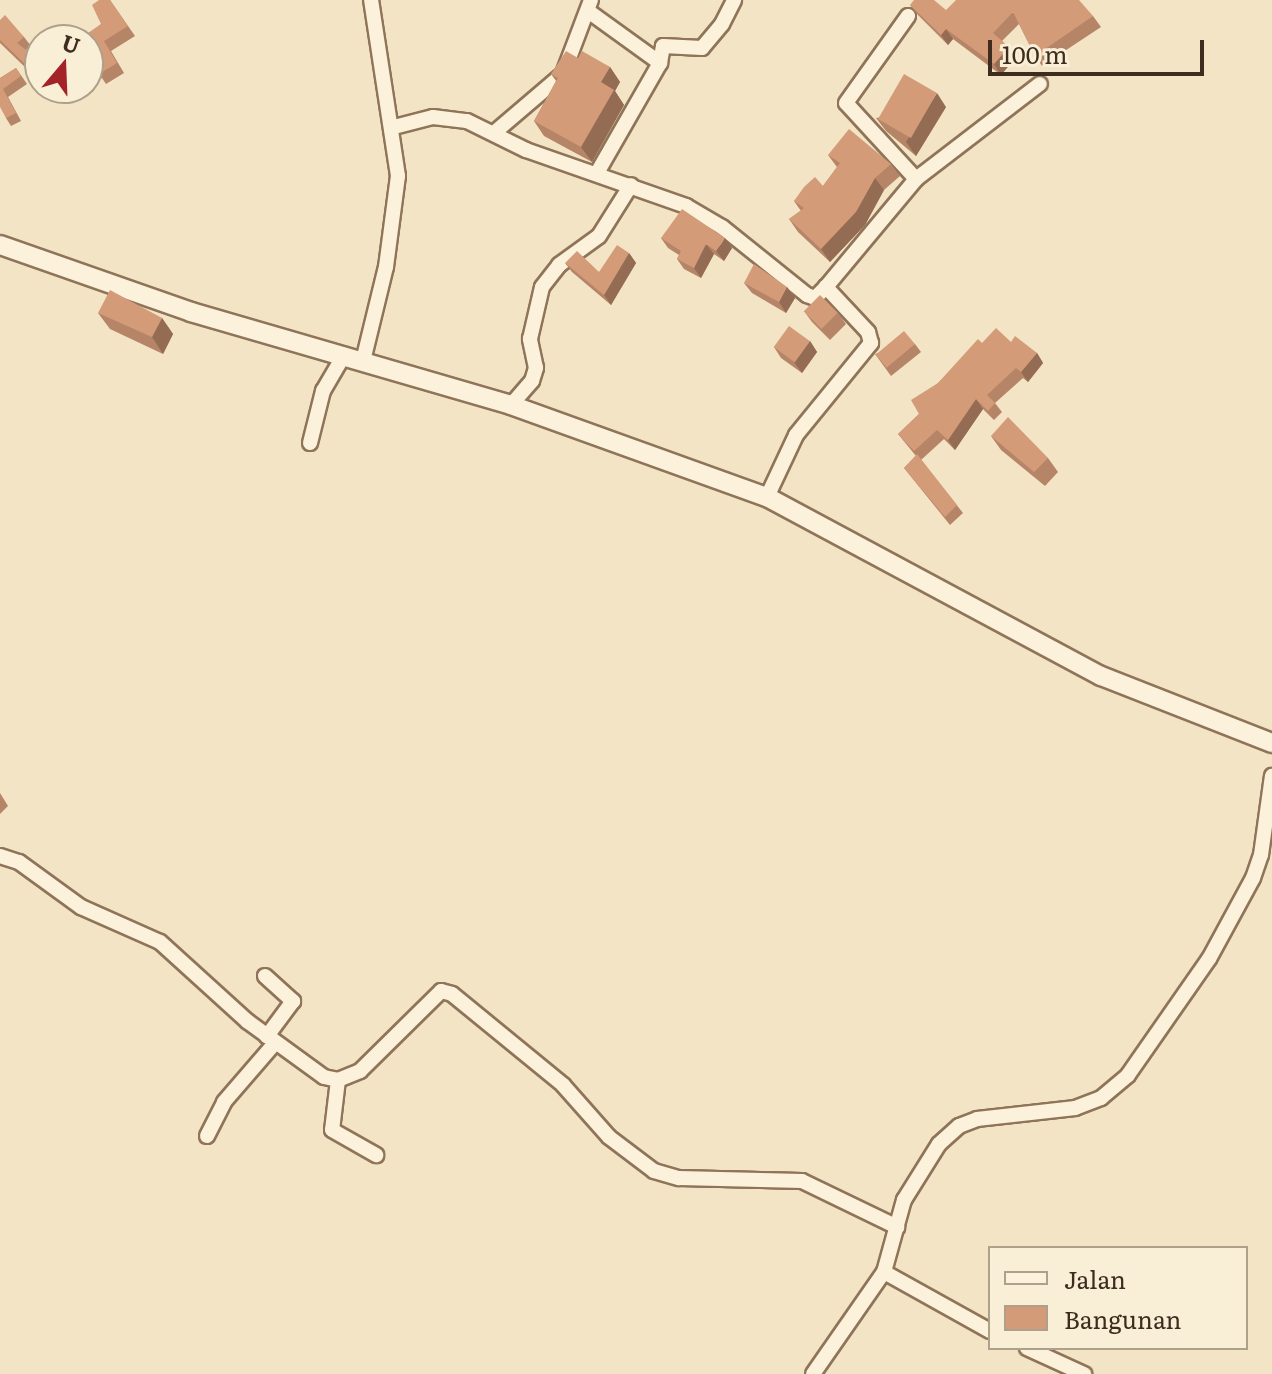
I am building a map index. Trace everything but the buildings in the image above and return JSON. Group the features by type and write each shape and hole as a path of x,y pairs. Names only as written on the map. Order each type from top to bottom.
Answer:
{"street":[{"path":"363,361 386,267 398,176 394,127 371,0"},
{"path":"597,173 660,63 659,53 668,43 702,48 722,24 734,0"},
{"path":"495,132 563,74 590,6 660,63"},
{"path":"908,16 846,103 916,179"},
{"path":"394,127 449,117 495,132 526,150 631,185 722,227 807,295 815,298 916,179 1040,84"},
{"path":"511,405 532,381 536,368 530,339 542,287 559,265 599,236 631,185"},
{"path":"0,245 191,312 511,405 767,497 1101,676 1272,743"},
{"path":"767,497 796,435 871,343 868,332 826,287"},
{"path":"310,443 323,391 344,355"},
{"path":"813,1374 884,1272 904,1200 939,1144 959,1126 977,1119 1075,1108 1101,1098 1128,1075 1209,959 1253,878 1261,855 1272,776"},
{"path":"0,856 19,862 81,907 160,942 271,1039 324,1077 338,1080 360,1071 441,991 563,1085 609,1137 654,1171 679,1178 802,1181 897,1227"},
{"path":"207,1136 224,1102 271,1039 293,1001 265,976"},
{"path":"338,1080 332,1130 376,1155"},
{"path":"884,1272 988,1330"},
{"path":"1031,1350 1084,1374"}]}
